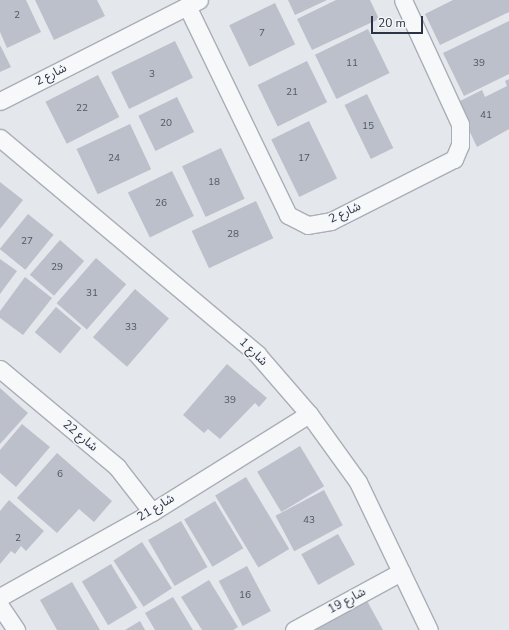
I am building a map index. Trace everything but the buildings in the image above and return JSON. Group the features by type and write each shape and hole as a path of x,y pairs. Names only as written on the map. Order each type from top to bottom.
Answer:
{"street":[{"name":"شارع 2","path":"0,101 193,3 288,215 308,225 331,221 454,159 460,145 460,124 403,0"},
{"name":"شارع 1","path":"0,138 257,354 309,414 358,482 430,630"},
{"name":"شارع 22","path":"0,369 117,467 152,512"},
{"name":"شارع 21","path":"0,597 152,512 309,414"},
{"name":"شارع 19","path":"294,630 401,572"},
{"path":"0,606 16,630"}]}
